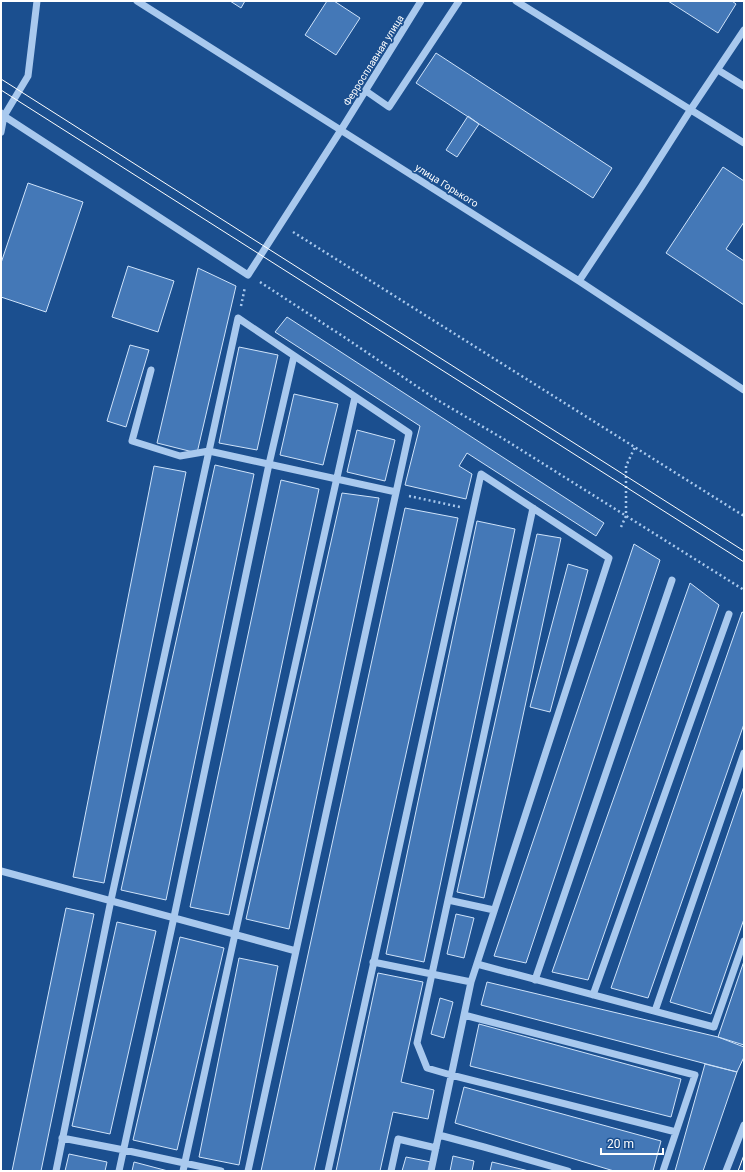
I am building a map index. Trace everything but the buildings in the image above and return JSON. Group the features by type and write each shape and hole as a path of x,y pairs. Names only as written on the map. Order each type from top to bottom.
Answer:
{"street":[{"path":"1,132 3,114 28,76 37,1"},
{"name":"улица Горького","path":"137,1 579,281 744,390"},
{"name":"Ферросплавная улица","path":"248,275 366,91 421,1"},
{"path":"366,91 389,107 459,1"},
{"path":"516,1 744,143"},
{"path":"579,281 744,30"},
{"path":"718,70 744,86"},
{"path":"3,114 248,275"},
{"path":"56,1171 111,900 238,318 409,433 248,1171"},
{"path":"119,1171 269,464 294,356"},
{"path":"151,370 132,442 180,456 209,451 396,492"},
{"path":"183,1171 355,397"},
{"path":"328,1171 481,474 609,558 471,982 431,1171"},
{"path":"533,508 417,1043 427,1068 676,1132"},
{"path":"535,980 672,580"},
{"path":"594,995 729,614"},
{"path":"655,1011 744,753"},
{"path":"1,871 296,951"},
{"path":"448,900 494,910"},
{"path":"477,964 714,1027 744,941"},
{"path":"373,962 471,982"},
{"path":"464,1015 695,1075 663,1171"},
{"path":"726,1171 744,1125"},
{"path":"439,1135 484,1147 552,1169 568,1171"},
{"path":"62,1138 221,1171"},
{"path":"391,1171 398,1140 436,1148"}],"path":[{"path":"281,224 744,516"},
{"path":"238,318 248,275 347,339 434,398 744,590"},
{"path":"621,528 626,516 626,466 635,447"},
{"path":"396,492 473,510"}],"tram line":[{"path":"1,79 744,551"},
{"path":"1,90 744,562"},
{"path":"738,1171 744,1155"}]}
